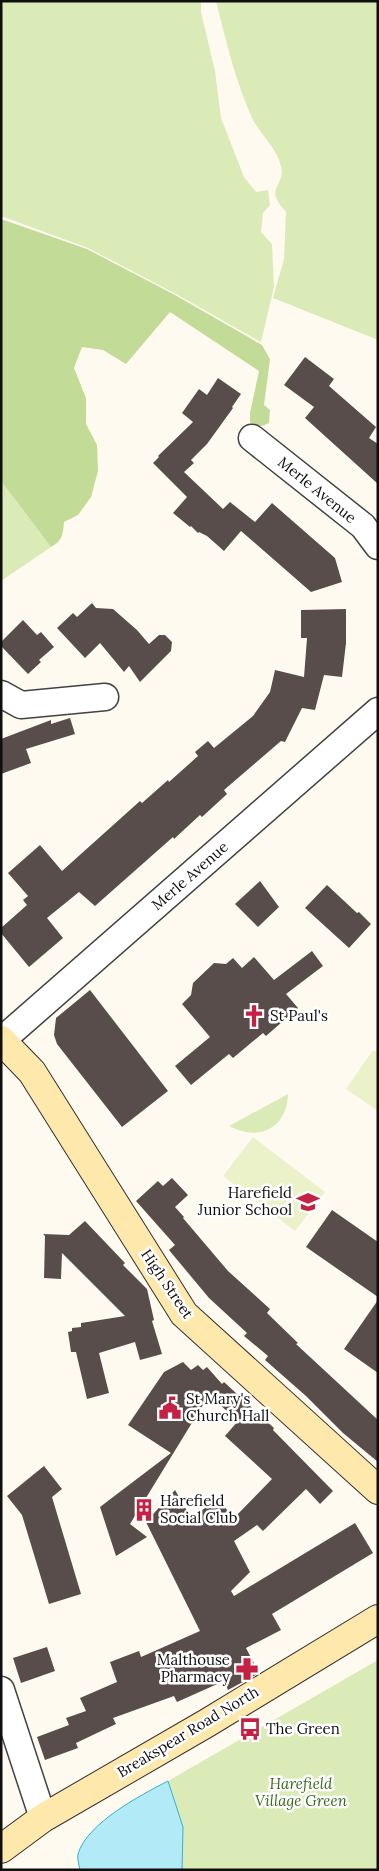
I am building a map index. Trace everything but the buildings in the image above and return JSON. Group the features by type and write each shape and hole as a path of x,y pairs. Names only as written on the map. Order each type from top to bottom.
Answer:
{"street":[{"name":"Merle Avenue","path":"252,438 363,526 378,546"},
{"path":"1,694 20,705 104,697"},
{"name":"Merle Avenue","path":"2,1040 378,711"},
{"name":"High Street","path":"2,1040 32,1072 184,1314 378,1490"},
{"name":"Breakspear Road North","path":"1,1849 43,1818 207,1723 378,1619"},
{"path":"1,1690 43,1818"}],"green space":[{"path":"1,1 201,1 201,12 215,71 221,118 244,177 256,192 268,190 270,205 263,213 261,232 272,244 274,287 261,342 176,294 88,248 1,216"},
{"path":"216,1 378,1 378,340 273,298 284,259 286,212 279,204 275,192 280,179 281,167 273,148 255,124 246,104 231,60"},
{"path":"1,219 87,249 175,295 262,345 270,359 264,405 270,410 269,423 259,426 250,422 250,413 259,371 170,312 126,364 103,350 82,347 74,368 86,398 86,424 97,445 98,471 91,497 78,515 64,522 61,537 51,547 1,481"},
{"path":"1,481 51,547 1,581"},
{"path":"373,1050 378,1053 378,1111 346,1089"},
{"path":"288,1094 282,1116 277,1124 269,1129 250,1133 229,1126"},
{"path":"253,1137 325,1192 295,1231 223,1176"},
{"name":"Harefield Village Green","path":"378,1660 378,1870 182,1870 174,1799 168,1781"}],"water":[{"path":"168,1781 183,1827 182,1870 80,1870 78,1854 92,1831 116,1811"}],"place":[{"name":"St Paul's","path":"254,1016"},
{"name":"Harefield Junior School","path":"308,1202"},
{"name":"St Mary's Church Hall","path":"170,1408"},
{"name":"Harefield Social Club","path":"144,1510"},
{"name":"Malthouse Pharmacy","path":"247,1669"},
{"name":"The Green","path":"250,1729"}]}
